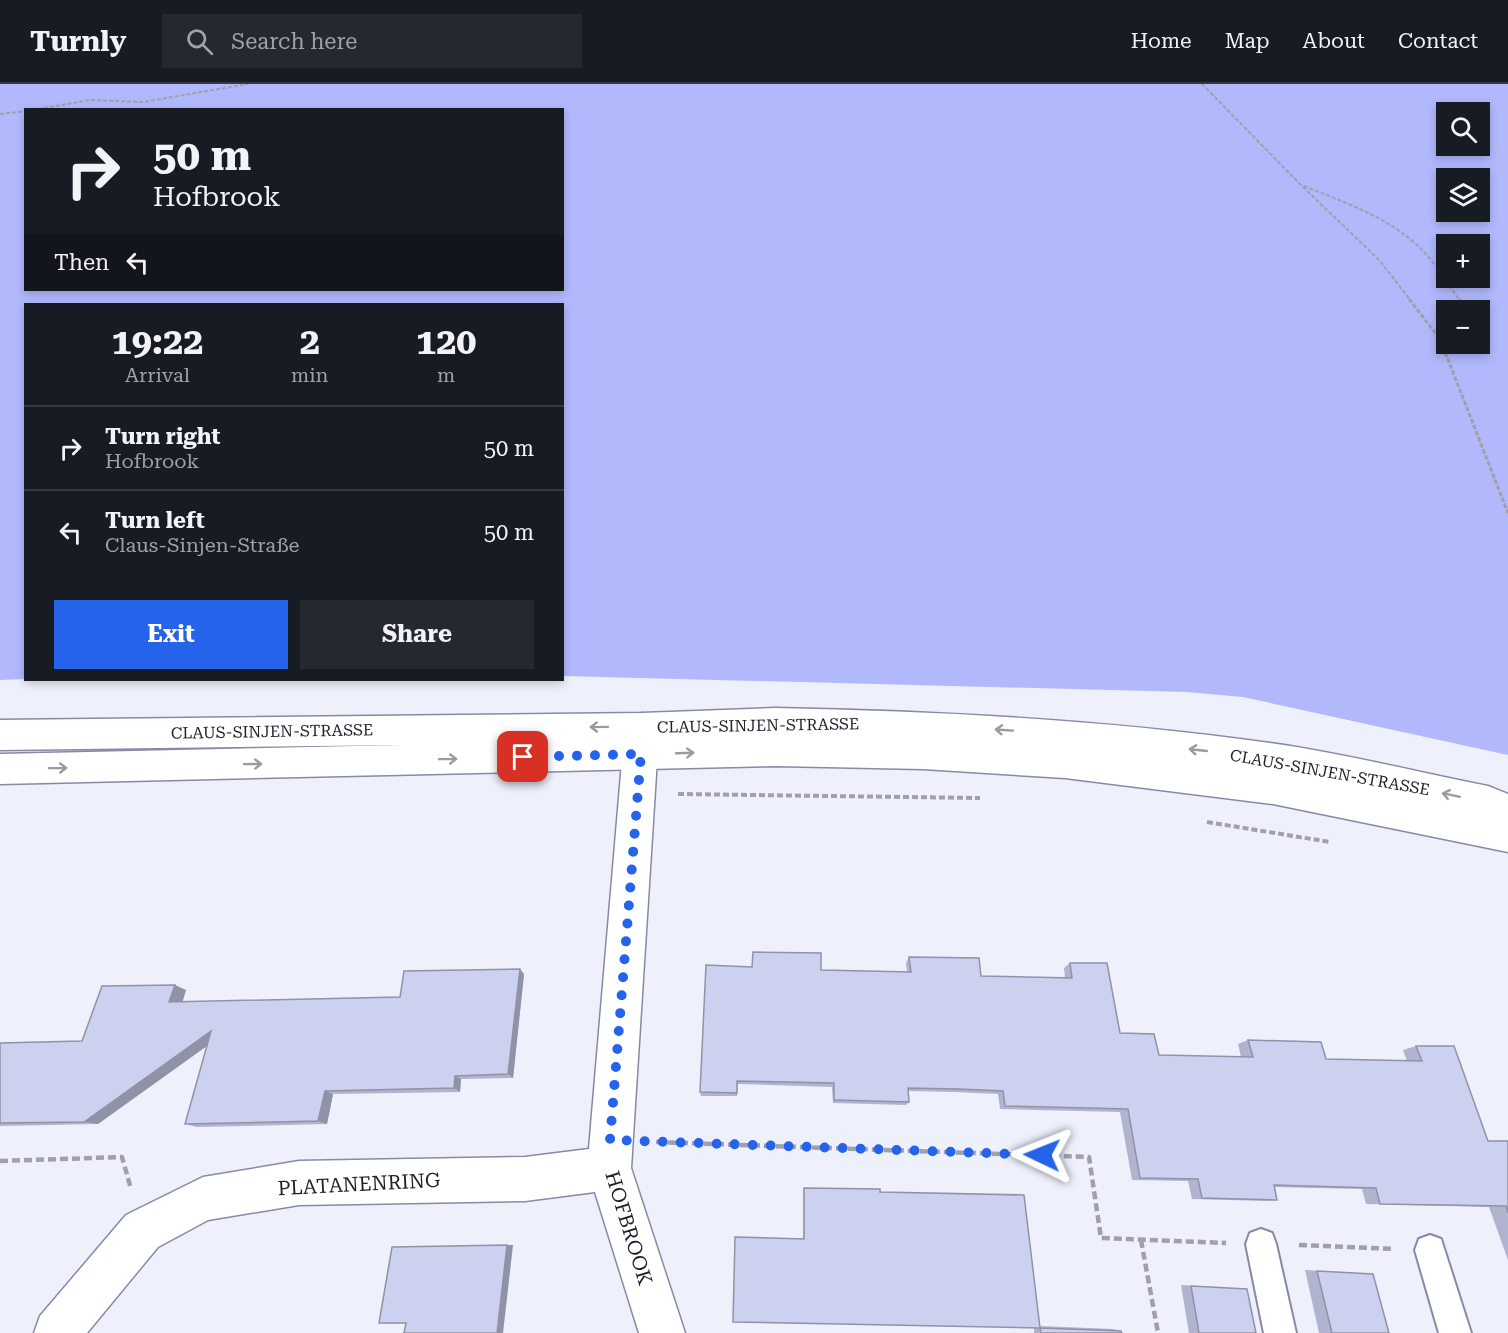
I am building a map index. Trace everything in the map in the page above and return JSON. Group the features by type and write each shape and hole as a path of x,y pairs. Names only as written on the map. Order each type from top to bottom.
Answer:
{"street":[{"name":"CLAUS-SINJEN-STRASSE","path":"0,769 641,740 776,722 915,724 1060,734 1271,758 1488,802 1508,810"},
{"name":"CLAUS-SINJEN-STRASSE","path":"0,735 641,740 788,751 923,754 1065,763 1273,788 1508,835"},
{"name":"HOFBROOK","path":"641,740 609,1154 662,1333"},
{"name":"PLATANENRING","path":"57,1333 142,1231 203,1198 299,1183 525,1179 609,1154"}],"lane":[{"path":"1261,1244 1280,1333"},
{"path":"1430,1250 1455,1333"}],"path":[{"path":"44,108 90,100 143,102 249,84"},
{"path":"1202,84 1300,184 1380,261 1440,339 1508,513"},
{"path":"0,114 24,111"},
{"path":"1300,184 1363,210 1399,230 1418,246 1459,300"},
{"path":"638,794 990,798"},
{"path":"1202,821 1331,842"},
{"path":"609,1154 1089,1157 1101,1238 1430,1250"},
{"path":"0,1161 122,1157 142,1231"},
{"path":"1141,1240 1158,1333"}],"shaded area":[{"path":"0,84 1508,84 1508,755 1243,697 1187,692 564,676 564,303 24,303 24,679 0,680"}],"building":[{"path":"753,952 821,953 821,970 911,972 909,957 979,958 981,976 1072,978 1070,963 1107,963 1120,1033 1154,1034 1159,1055 1253,1057 1248,1040 1321,1042 1326,1059 1422,1061 1416,1046 1454,1046 1488,1141 1508,1141 1508,1213 1506,1206 1380,1204 1376,1188 1274,1185 1277,1200 1202,1198 1198,1179 1140,1178 1128,1109 1005,1106 1003,1091 958,1089 908,1088 909,1102 834,1100 834,1083 737,1081 737,1093 700,1092 706,965 752,967"},
{"path":"520,969 508,1074 455,1076 454,1088 325,1091 318,1121 185,1124 211,1031 84,1122 0,1123 0,1043 82,1041 102,986 175,985 169,1002 400,997 404,971"},
{"path":"804,1188 1024,1195 1040,1328 733,1322 735,1237 804,1239"},
{"path":"507,1245 497,1333 404,1333 406,1323 379,1323 392,1247"},
{"path":"1317,1271 1373,1274 1389,1333 1332,1333"},
{"path":"1191,1286 1247,1289 1256,1333 1199,1333"},
{"path":"1040,1328 1121,1331 1122,1333 1041,1333"}],"route":[{"path":"523,757 641,754 610,1140 1042,1155"}]}
